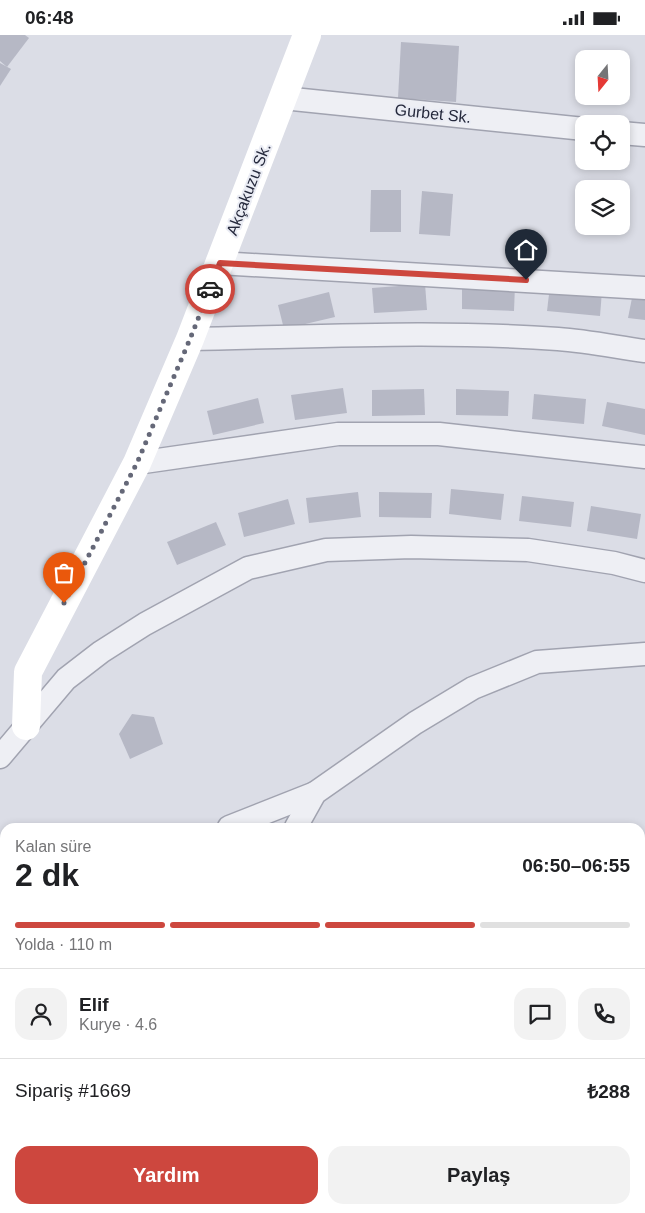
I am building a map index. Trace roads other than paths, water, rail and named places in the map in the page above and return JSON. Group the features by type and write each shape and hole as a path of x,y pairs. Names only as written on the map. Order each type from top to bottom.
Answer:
{"main road":[{"name":"Akçakuzu Sk.","path":"26,726 28,672 137,463 190,339 307,35"}],"street":[{"name":"Gurbet Sk.","path":"283,98 575,128"},
{"path":"630,134 645,135"},
{"path":"220,263 645,288"},
{"path":"190,339 396,335 476,336 560,339 645,351"},
{"path":"137,463 338,434 439,434 645,457"},
{"path":"0,757 66,679 101,652 145,624 248,568 326,550 411,547 528,550 614,563 645,571"},
{"path":"239,823 316,793 415,723 473,688 537,662 645,654"},
{"path":"298,823 316,793"}]}
